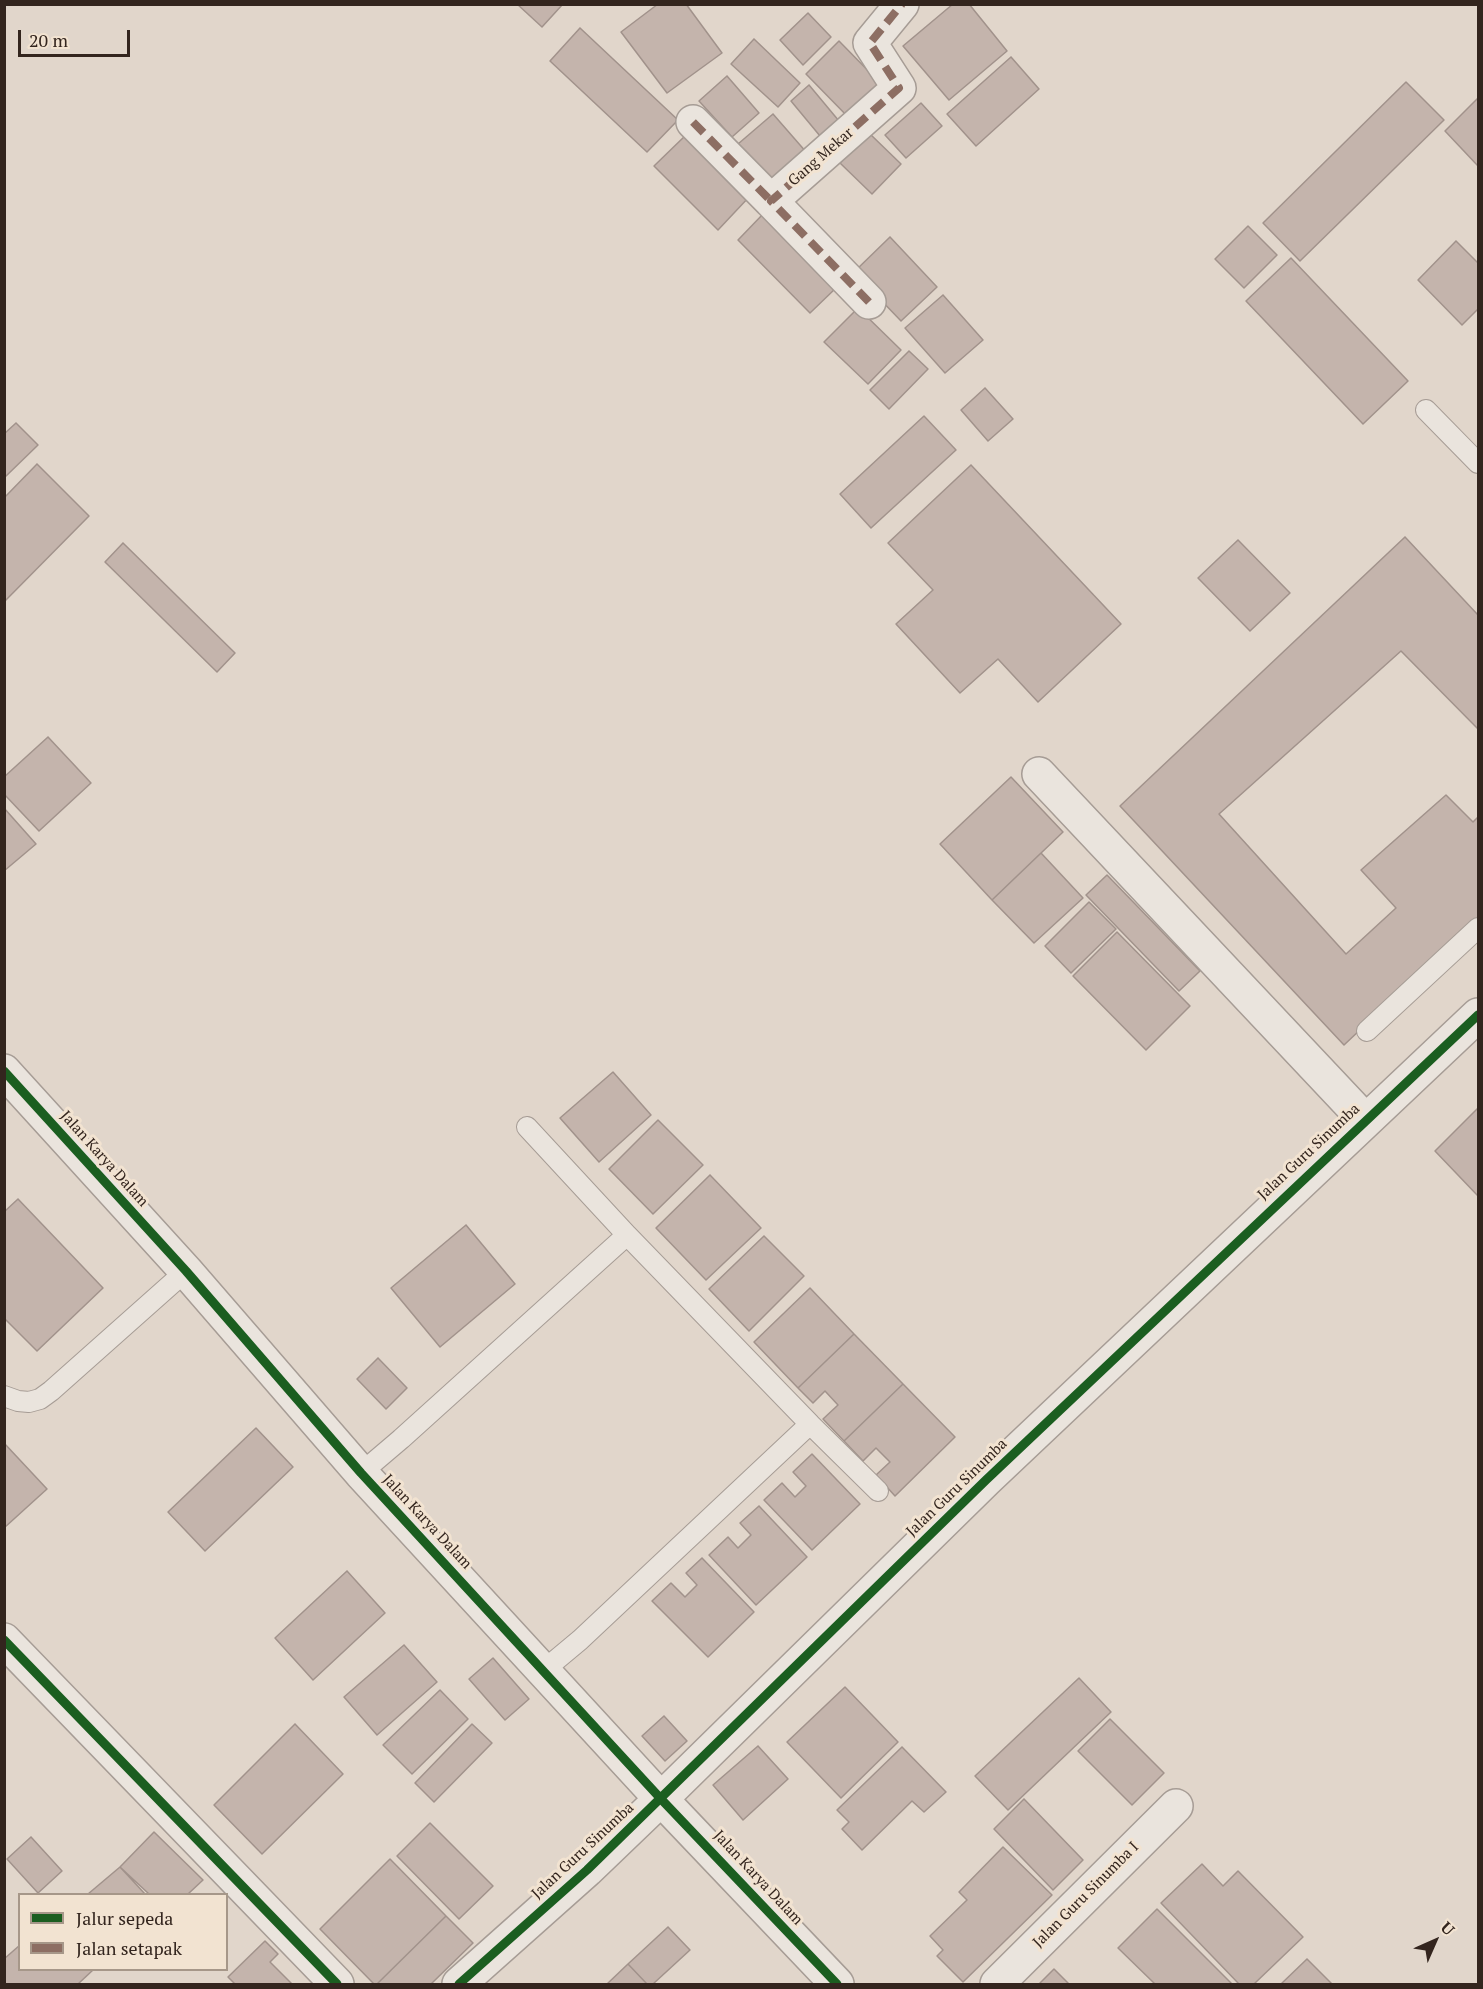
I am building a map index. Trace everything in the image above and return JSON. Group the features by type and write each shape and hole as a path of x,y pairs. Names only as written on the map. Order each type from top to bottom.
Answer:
{"street":[{"name":"Gang Mekar","path":"771,201 899,88 870,43 902,4"},
{"path":"693,122 869,302"},
{"path":"1039,774 1365,1120"},
{"name":"Jalan Guru Sinumba","path":"459,1984 587,1870 986,1480 1365,1120 1479,1015"},
{"name":"Jalan Karya Dalam","path":"4,1071 186,1271 361,1473 661,1799 837,1984"},
{"path":"4,1640 337,1984"},
{"name":"Jalan Guru Sinumba I","path":"997,1984 1176,1806"}],"lane":[{"path":"1426,410 1479,463"},
{"path":"1367,1031 1476,937"},
{"path":"527,1127 810,1424 878,1491"},
{"path":"361,1473 627,1234"},
{"path":"4,1396 29,1402 51,1391 186,1271"},
{"path":"544,1670 580,1640 810,1424"}],"building":[{"path":"517,4 563,4 542,27"},
{"path":"658,4 686,4 722,53 667,93 621,32"},
{"path":"953,4 969,4 1007,51 949,100 903,46"},
{"path":"808,13 831,37 803,65 780,40"},
{"path":"580,28 678,120 647,152 550,61"},
{"path":"754,39 800,83 778,107 731,64"},
{"path":"839,41 886,89 852,121 806,74"},
{"path":"1011,57 1039,89 976,146 947,114"},
{"path":"727,76 759,113 732,137 699,101"},
{"path":"1406,82 1444,120 1300,261 1263,223"},
{"path":"809,85 844,127 825,142 791,101"},
{"path":"1478,98 1478,166 1445,131"},
{"path":"921,103 942,126 906,158 885,135"},
{"path":"773,114 807,153 773,183 738,144"},
{"path":"869,133 901,164 872,194 840,163"},
{"path":"687,134 750,196 718,230 654,166"},
{"path":"764,213 837,287 810,313 738,240"},
{"path":"1248,226 1277,255 1244,288 1215,259"},
{"path":"890,237 937,287 901,321 854,272"},
{"path":"1456,241 1478,263 1478,309 1462,325 1418,280"},
{"path":"1291,258 1408,381 1363,424 1246,301"},
{"path":"943,295 983,340 945,373 905,328"},
{"path":"858,308 901,350 868,384 824,342"},
{"path":"909,351 928,369 889,409 870,390"},
{"path":"985,388 1013,419 988,441 961,410"},
{"path":"924,416 956,450 871,528 840,494"},
{"path":"16,423 38,445 4,478 4,434"},
{"path":"37,464 89,516 4,602 4,498"},
{"path":"971,465 1121,624 1038,702 998,659 960,693 896,624 933,590 888,543"},
{"path":"1405,537 1478,615 1478,729 1401,651 1219,814 1346,954 1396,908 1361,870 1446,795 1473,822 1478,817 1478,919 1344,1045 1120,806"},
{"path":"1238,540 1290,593 1250,631 1198,578"},
{"path":"123,543 235,653 217,672 105,562"},
{"path":"48,737 91,783 39,831 4,794 4,777"},
{"path":"1011,777 1063,832 992,900 940,844"},
{"path":"4,808 36,844 4,871"},
{"path":"1041,853 1083,898 1034,943 992,900"},
{"path":"1107,875 1200,971 1179,991 1086,895"},
{"path":"1089,902 1116,929 1071,973 1045,946"},
{"path":"1117,932 1190,1006 1146,1050 1073,976"},
{"path":"613,1072 651,1115 599,1162 560,1118"},
{"path":"1478,1108 1478,1196 1435,1151"},
{"path":"658,1120 703,1165 653,1214 609,1169"},
{"path":"710,1175 761,1228 706,1280 656,1228"},
{"path":"18,1199 103,1288 37,1351 4,1318 4,1212"},
{"path":"466,1225 515,1284 440,1347 391,1288"},
{"path":"764,1236 804,1276 749,1331 709,1289"},
{"path":"810,1288 854,1334 798,1388 754,1342"},
{"path":"854,1334 903,1384 844,1441 823,1419 838,1405 825,1391 813,1403 798,1388"},
{"path":"378,1358 407,1388 386,1409 357,1379"},
{"path":"903,1384 955,1437 895,1496 876,1475 890,1462 876,1448 863,1461 844,1441"},
{"path":"256,1428 293,1467 205,1551 168,1512"},
{"path":"4,1443 47,1489 4,1528"},
{"path":"812,1454 860,1504 812,1550 764,1500 782,1483 795,1497 806,1486 793,1472"},
{"path":"759,1506 807,1557 756,1605 709,1555 728,1537 738,1548 751,1535 740,1523"},
{"path":"702,1558 754,1612 708,1657 652,1601 671,1583 685,1597 697,1585 686,1573"},
{"path":"347,1571 385,1613 313,1680 275,1638"},
{"path":"404,1645 437,1682 377,1735 344,1697"},
{"path":"493,1658 529,1699 505,1720 469,1679"},
{"path":"1079,1678 1111,1712 1008,1810 975,1776"},
{"path":"845,1687 898,1742 841,1798 787,1742"},
{"path":"440,1690 468,1719 412,1774 383,1745"},
{"path":"664,1716 687,1741 665,1761 642,1736"},
{"path":"1110,1719 1164,1773 1132,1805 1078,1751"},
{"path":"295,1724 343,1774 262,1854 214,1805"},
{"path":"472,1724 492,1743 434,1802 415,1783"},
{"path":"758,1746 788,1779 743,1820 713,1785"},
{"path":"902,1747 946,1792 924,1812 912,1801 862,1850 842,1829 849,1822 837,1810"},
{"path":"1024,1799 1083,1860 1053,1890 994,1829"},
{"path":"430,1823 493,1886 459,1919 397,1856"},
{"path":"154,1832 203,1880 189,1893 148,1893 120,1867"},
{"path":"31,1837 62,1871 38,1893 7,1859"},
{"path":"1003,1847 1052,1895 963,1982 937,1956 943,1950 930,1936 967,1900 959,1892"},
{"path":"390,1859 446,1916 377,1984 374,1984 320,1929"},
{"path":"1202,1864 1223,1886 1238,1871 1303,1937 1254,1984 1239,1984 1161,1903"},
{"path":"120,1867 144,1893 89,1893"},
{"path":"1157,1909 1232,1984 1155,1984 1118,1948"},
{"path":"446,1916 473,1943 431,1984 377,1984"},
{"path":"668,1927 690,1950 653,1984 647,1984 628,1964"},
{"path":"265,1941 278,1954 270,1962 292,1984 235,1984 228,1977"},
{"path":"18,1947 18,1971 92,1971 78,1984 4,1984 4,1959"},
{"path":"1307,1959 1332,1984 1281,1984"},
{"path":"628,1964 647,1984 607,1984"},
{"path":"1054,1969 1069,1984 1039,1984"}],"marked path":[{"path":"869,302 771,201 899,88 870,43 902,4"},
{"path":"693,122 771,201"}],"cycle path":[{"path":"459,1984 587,1870 986,1480 1478,1015"},
{"path":"4,1071 186,1271 361,1473 661,1799 837,1984"},
{"path":"4,1640 337,1984"}]}
